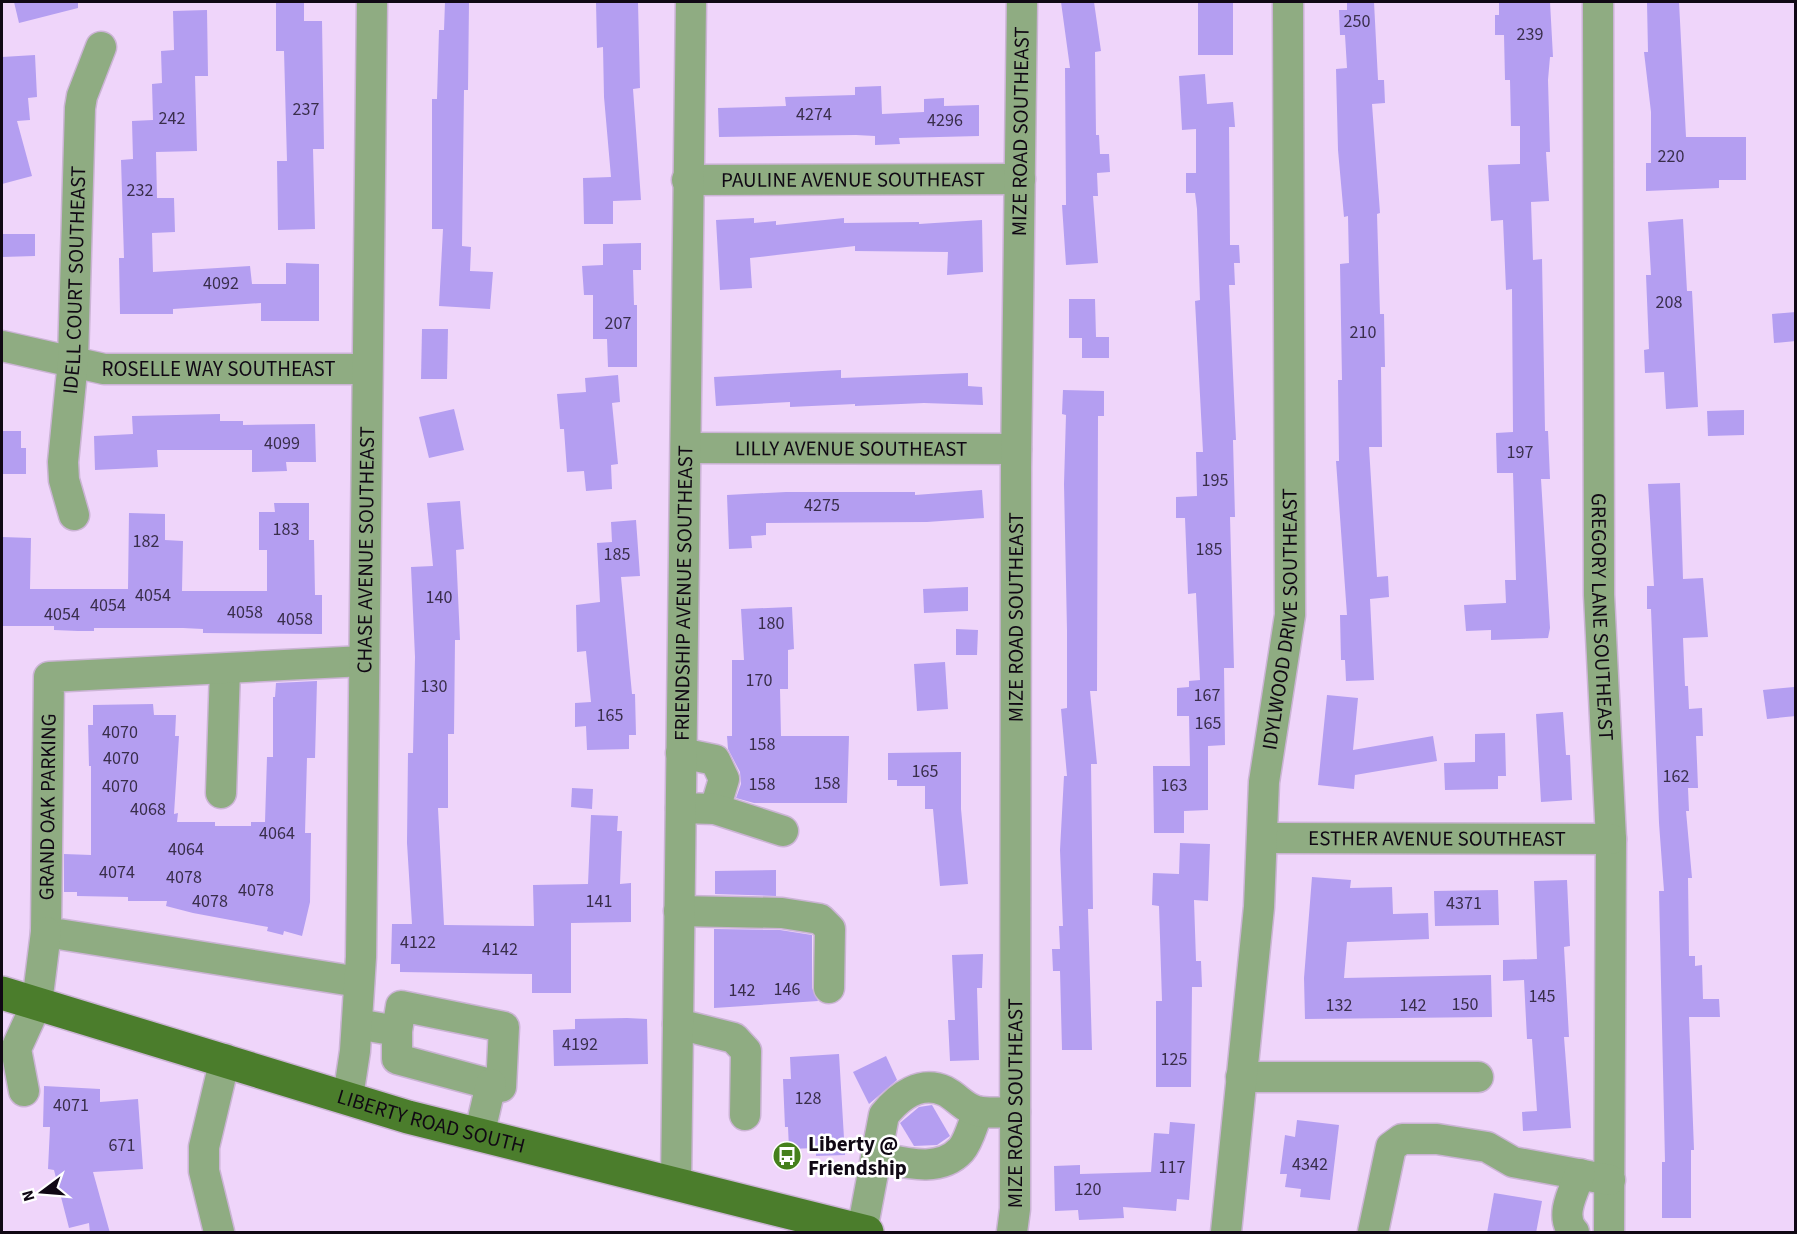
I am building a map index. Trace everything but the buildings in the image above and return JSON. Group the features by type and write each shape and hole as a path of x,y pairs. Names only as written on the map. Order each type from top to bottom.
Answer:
{"main road":[{"name":"LIBERTY ROAD SOUTH","path":"2,993 479,1136 865,1232"}],"street":[{"name":"CHASE AVENUE SOUTHEAST","path":"348,1097 357,1024 359,982 372,2"},
{"name":"FRIENDSHIP AVENUE SOUTHEAST","path":"676,1185 691,2"},
{"name":"MIZE ROAD SOUTHEAST","path":"1012,1233 1015,1209 1016,449 1022,2"},
{"name":"IDYLWOOD DRIVE SOUTHEAST","path":"1226,1233 1263,838 1267,753 1287,646 1290,615 1288,2"},
{"name":"GREGORY LANE SOUTHEAST","path":"1598,2 1599,595 1611,839 1609,1233"},
{"name":"IDELL COURT SOUTHEAST","path":"74,515 64,480 63,462 73,361 80,108 82,96 101,47"},
{"name":"PAULINE AVENUE SOUTHEAST","path":"687,180 1020,179"},
{"name":"ROSELLE WAY SOUTHEAST","path":"2,346 104,369 367,369"},
{"name":"LILLY AVENUE SOUTHEAST","path":"686,448 1016,449"},
{"name":"GRAND OAK PARKING","path":"46,932 50,677 364,661"},
{"path":"221,793 225,669"},
{"path":"681,753 715,760 724,779 715,809"},
{"path":"681,808 715,809 783,831"},
{"name":"ESTHER AVENUE SOUTHEAST","path":"1263,838 1611,839"},
{"path":"679,911 782,913 820,919 830,929 829,988"},
{"path":"24,1091 16,1048 37,1003 46,932 359,982"},
{"path":"401,1006 504,1027 501,1087 397,1059 397,1031 401,1006"},
{"path":"357,1024 397,1031"},
{"path":"678,1024 734,1038 746,1051 745,1115"},
{"path":"219,1233 207,1189 204,1147 225,1059"},
{"path":"1241,1077 1478,1077"},
{"path":"479,1136 491,1084"},
{"path":"865,1232 884,1114 906,1094 926,1087 945,1091 965,1106 978,1112 1015,1112"},
{"path":"877,1157 930,1166 943,1161 961,1150 978,1112"},
{"path":"1373,1233 1391,1147 1402,1139 1437,1138 1477,1145 1487,1147 1513,1162 1610,1180"},
{"path":"1575,1233 1569,1225 1568,1211 1580,1174"}],"place":[{"name":"Liberty @ Friendship","path":"787,1156"}]}
